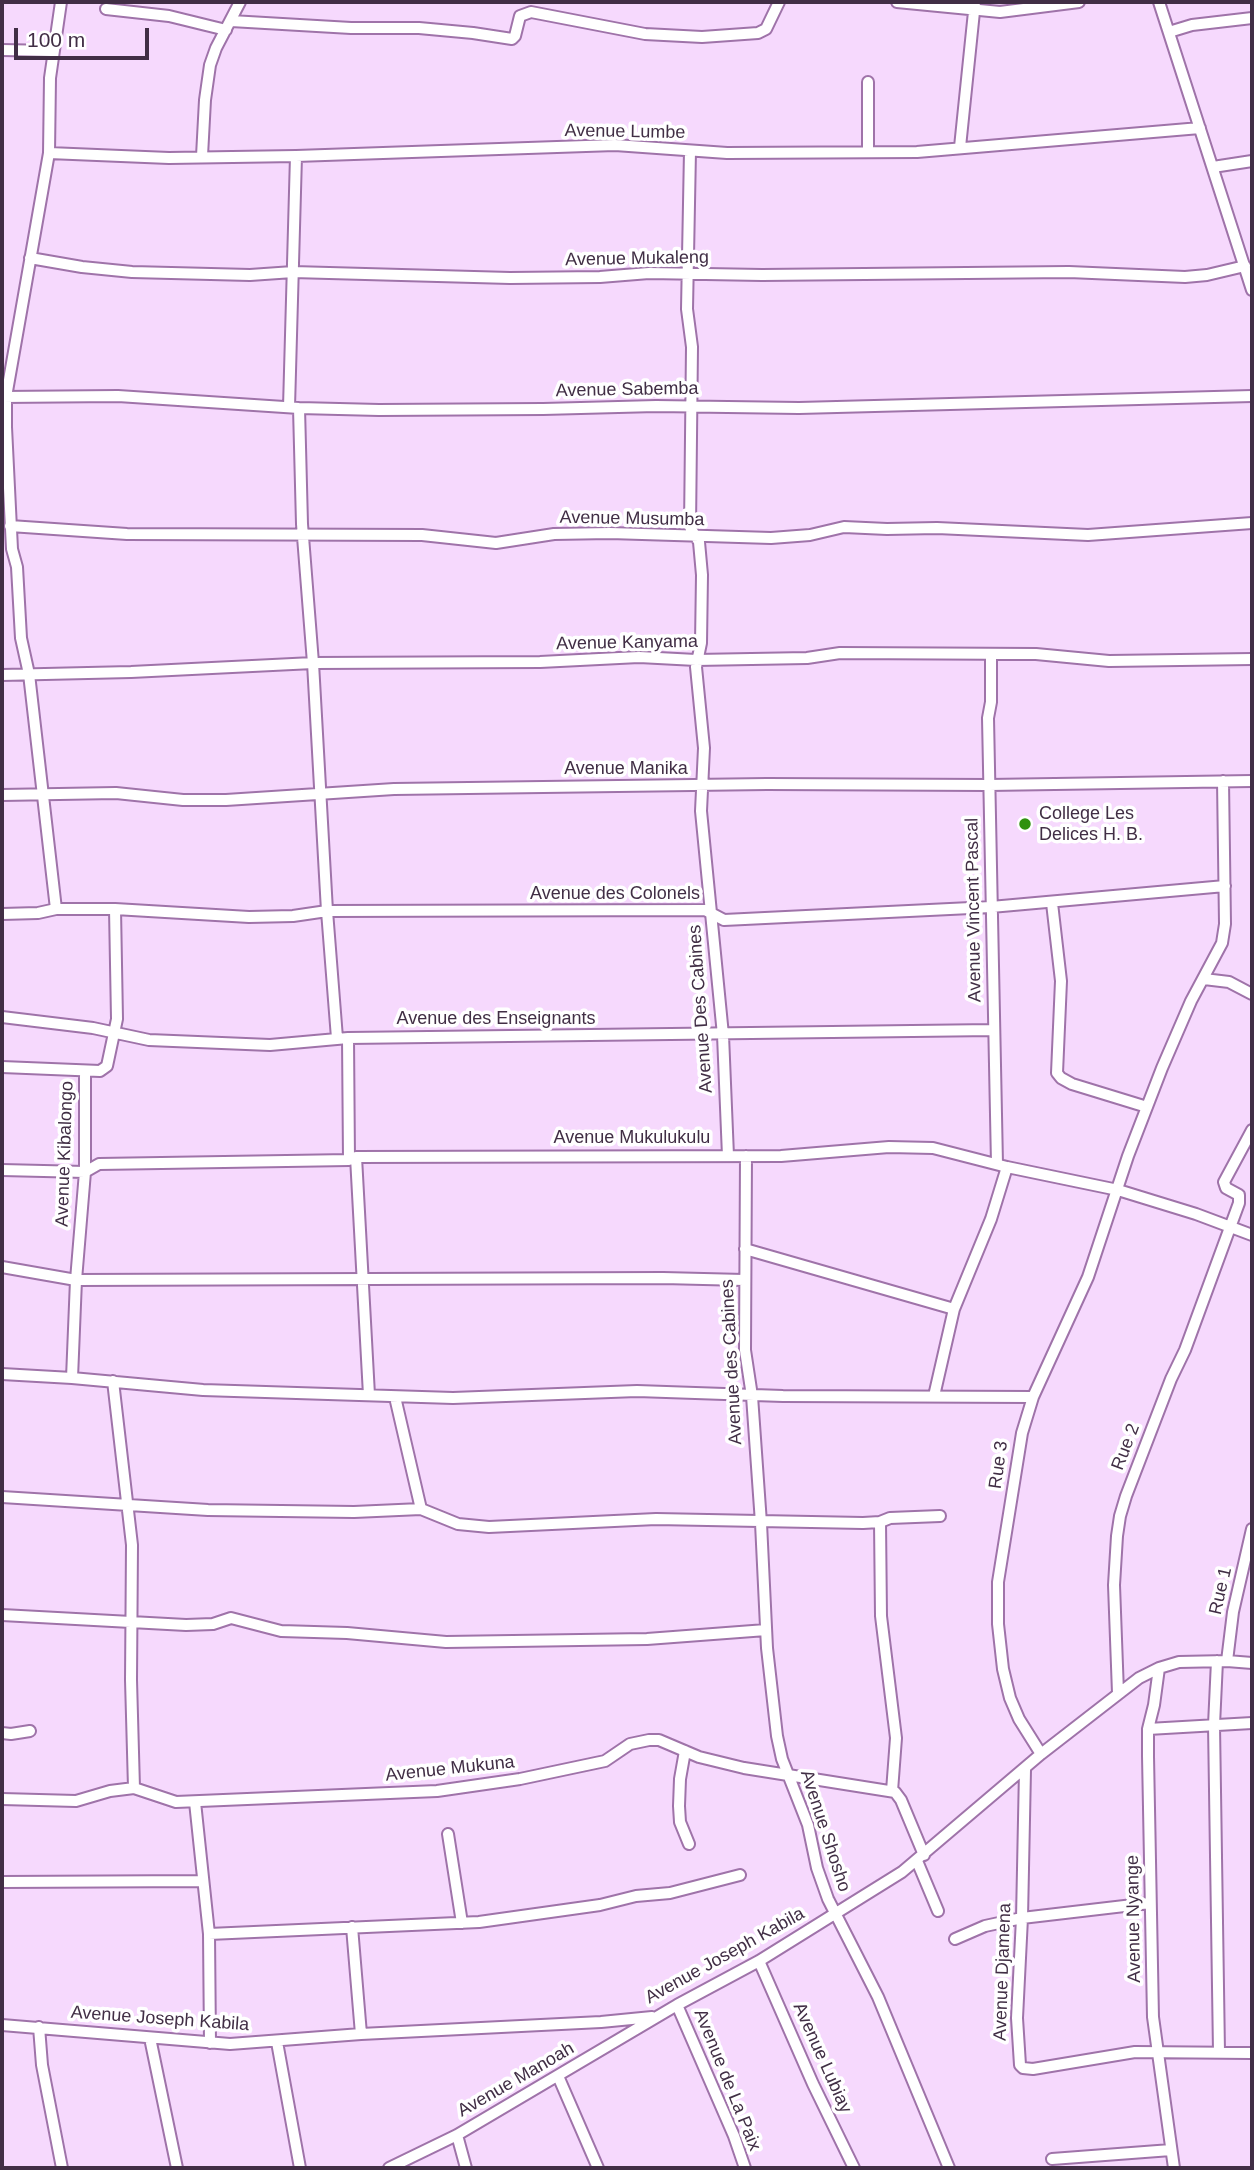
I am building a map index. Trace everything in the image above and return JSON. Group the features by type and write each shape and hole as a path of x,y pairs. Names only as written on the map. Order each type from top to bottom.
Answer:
{"street":[{"path":"57,909 29,674 21,638 17,567 7,549 10,527 4,397 48,153 52,51 61,2"},
{"path":"202,156 206,85 216,48 240,2"},
{"path":"106,9 228,25 419,28 512,39 515,37 520,16 530,12 645,34 702,37 758,33 766,29 779,2"},
{"path":"897,2 1019,11 1079,2"},
{"path":"1159,2 1252,290"},
{"path":"960,147 975,7"},
{"path":"1169,32 1192,25 1252,18"},
{"path":"2,50 52,51"},
{"path":"868,82 868,152"},
{"name":"Avenue Lumbe","path":"48,153 139,159 615,145 782,153 917,152 1200,128"},
{"name":"Avenue Des Cabines","path":"690,150 687,273 687,309 692,347 690,527 700,547 702,575 701,643 696,660 704,748 701,811 723,1035 727,1156"},
{"path":"296,156 294,407 313,663 327,911 343,1038 369,1395"},
{"path":"1213,167 1252,161"},
{"name":"Avenue Mukaleng","path":"30,258 107,271 250,275 293,272 510,278 687,273 762,275 1069,272 1185,277 1245,266"},
{"name":"Avenue Sabemba","path":"4,397 118,396 294,407 543,409 690,406 799,408 1252,396"},
{"name":"Avenue Musumba","path":"10,527 127,534 422,535 496,543 554,534 784,537 810,535 844,527 1088,535 1252,523"},
{"name":"Avenue Kanyama","path":"2,675 313,663 540,662 639,657 696,660 807,658 850,653 1036,654 1109,661 1252,659"},
{"name":"Avenue Vincent Pascal","path":"934,1396 954,1309 991,1219 1002,1166 993,1030 988,718 991,702 991,655"},
{"name":"Rue 3","path":"1041,1754 1019,1719 1010,1698 1003,1669 998,1624 998,1582 1019,1447 1033,1397 1083,1289 1147,1107 1191,1001 1220,951 1224,935 1225,886 1223,781"},
{"name":"Avenue Manika","path":"2,795 116,793 183,800 226,800 394,789 1252,781"},
{"name":"Avenue des Colonels","path":"2,914 38,913 57,909 115,909 249,918 327,911 705,910 724,920 1052,903 1225,886"},
{"path":"1052,903 1061,982 1057,1073 1072,1084 1147,1107"},
{"name":"Avenue Kibalongo","path":"72,1378 76,1280 85,1172 85,1071 100,1071 107,1066 114,1033 117,1009 115,909"},
{"path":"1204,979 1229,982 1252,994"},
{"name":"Avenue des Enseignants","path":"2,1017 93,1027 149,1040 270,1045 343,1038 993,1030"},
{"path":"2,1067 85,1071"},
{"name":"Rue 2","path":"1118,1693 1114,1586 1116,1536 1120,1516 1171,1379 1189,1339 1240,1197 1226,1188 1224,1182 1252,1129"},
{"name":"Avenue Mukulukulu","path":"2,1170 85,1172 99,1164 352,1159 806,1155 909,1147 946,1150 1002,1166 1118,1190 1252,1235"},
{"name":"Avenue des Cabines","path":"746,1156 745,1350 752,1396 761,1523"},
{"path":"745,1249 954,1309"},
{"path":"2,1267 76,1280 744,1280"},
{"path":"2,1374 203,1390 395,1396 521,1397 637,1391 752,1396 1033,1397"},
{"path":"113,1381 132,1545 131,1680 134,1788"},
{"path":"395,1396 421,1509"},
{"path":"2,1497 282,1512 421,1509 472,1527 614,1519 761,1523 880,1522 890,1518 940,1516"},
{"path":"880,1522 881,1616 896,1738 892,1791 899,1796 938,1911"},
{"name":"Avenue Shosho","path":"761,1523 766,1630 777,1736 782,1759 791,1776 808,1825 817,1868 835,1914 878,1997 949,2168"},
{"name":"Rue 1","path":"1219,2052 1214,1725 1222,1661 1252,1529"},
{"path":"2,1615 97,1619 133,1624 195,1625 231,1618 289,1632 347,1633 414,1641 470,1643 702,1637 766,1630"},
{"name":"Avenue Joseph Kabila","path":"2,2025 210,2043 277,2042 362,2034 658,2017 759,1961 920,1858 1041,1754 1118,1693 1159,1668 1179,1662 1252,1663"},
{"name":"Avenue Nyange","path":"1159,1668 1148,1729 1153,2017 1174,2168"},
{"path":"1148,1729 1252,1723"},
{"path":"2,1733 30,1731"},
{"name":"Avenue Mukuna","path":"2,1799 76,1801 110,1791 134,1788 176,1802 195,1802 399,1793 477,1786 605,1761 630,1744 643,1740 659,1740 685,1751 744,1768 892,1791"},
{"path":"685,1751 679,1806 680,1822 689,1844"},
{"name":"Avenue Djamena","path":"1025,1770 1017,2039 1019,2061 1023,2068 1059,2066 1135,2052 1252,2053"},
{"path":"195,1802 209,1934 210,2043"},
{"path":"448,1834 462,1923"},
{"path":"209,1934 462,1923 527,1916 600,1905 636,1896 670,1893 740,1875"},
{"path":"2,1882 203,1881"},
{"path":"955,1939 985,1926 1022,1918 1150,1903"},
{"path":"352,1927 362,2034"},
{"name":"Avenue Lubiay","path":"759,1961 813,2084 854,2168"},
{"name":"Avenue de La Paix","path":"677,2005 745,2168"},
{"name":"Avenue Manoah","path":"389,2168 404,2165 658,2017"},
{"path":"39,2027 42,2065 62,2168"},
{"path":"150,2038 177,2168"},
{"path":"277,2042 300,2168"},
{"path":"558,2076 598,2168"},
{"path":"457,2135 467,2168"},
{"path":"1052,2159 1171,2150"}],"place":[{"name":"College Les Delices H. B.","path":"1025,824"}]}
